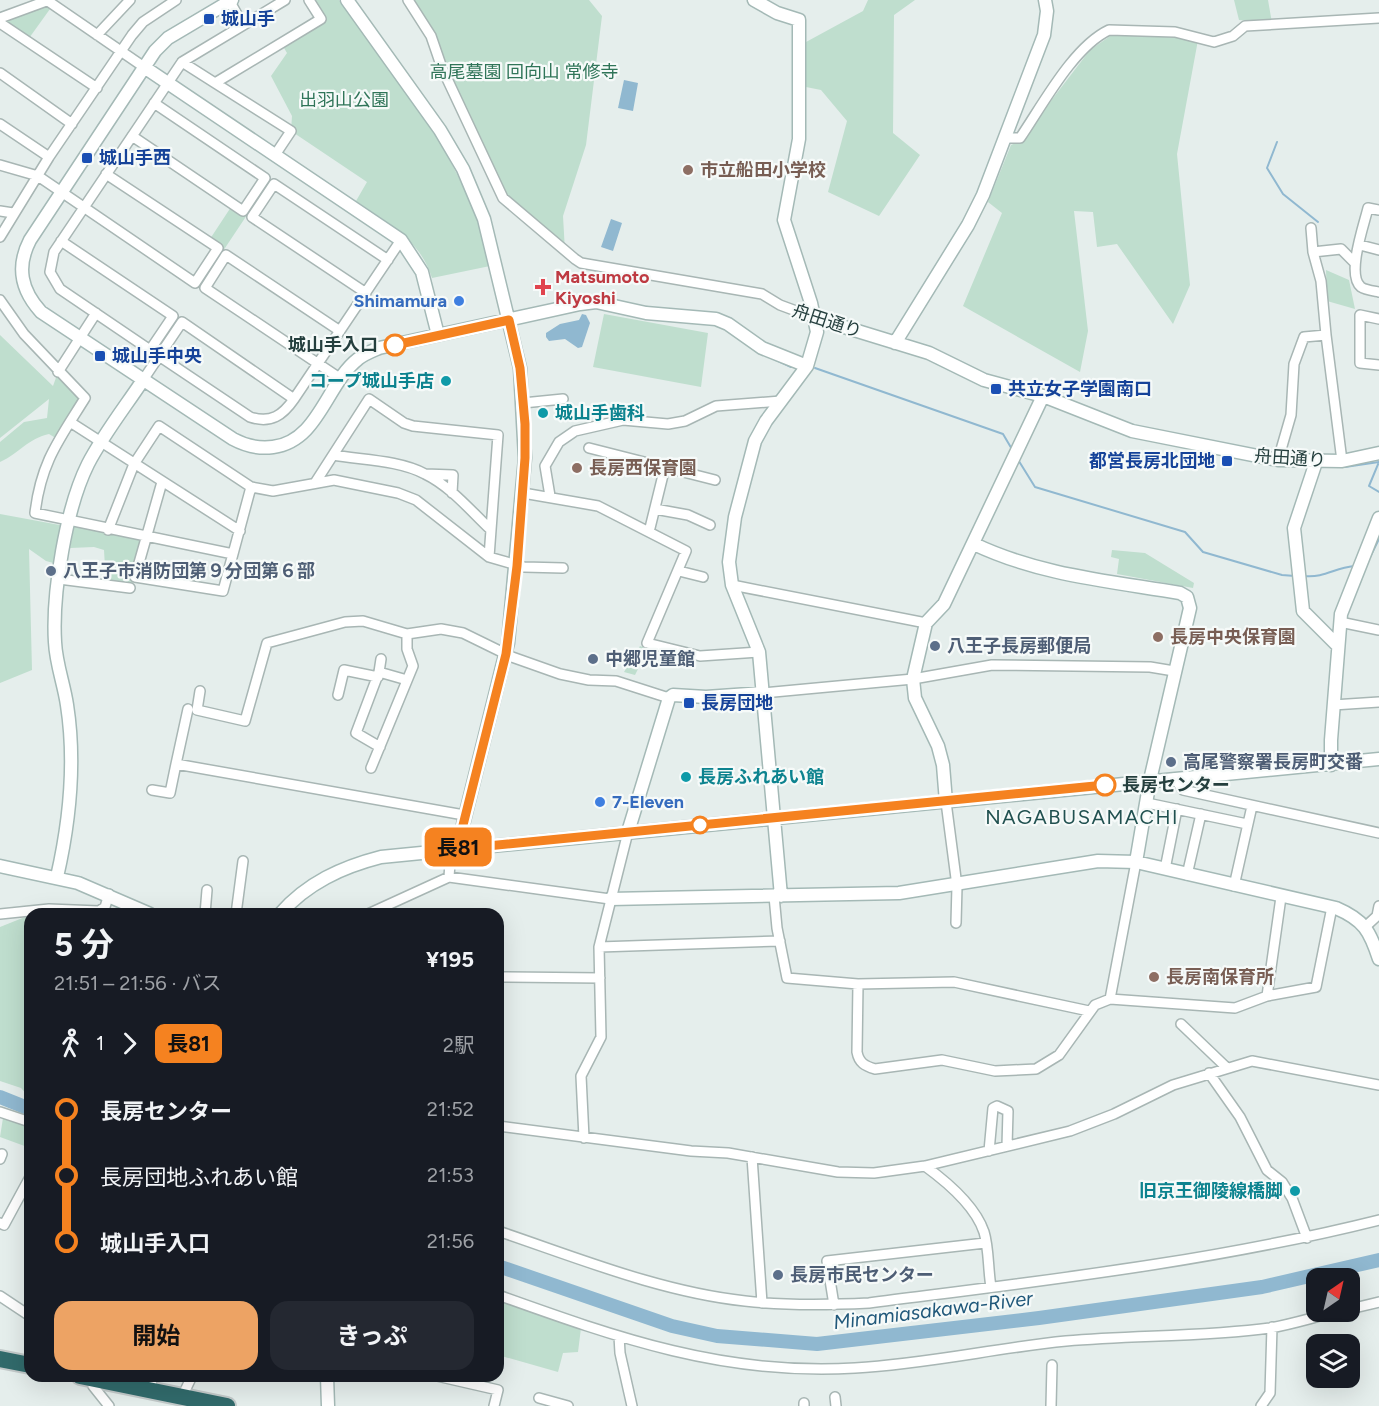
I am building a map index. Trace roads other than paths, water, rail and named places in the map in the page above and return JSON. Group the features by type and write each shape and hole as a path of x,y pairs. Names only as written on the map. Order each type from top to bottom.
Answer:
{"highway":[{"path":"0,1359 24,1364"},
{"path":"152,1383 182,1396 227,1406"}],"street":[{"path":"0,20 48,0 121,52 401,240 412,252 422,272 438,335"},
{"path":"97,35 130,0"},
{"path":"0,237 49,157 143,22 176,0"},
{"path":"243,25 230,0 168,38 144,67 24,252 22,279 32,302 41,312 233,439 261,448 284,445 296,440 308,428 354,363 367,353 379,348 596,302 646,313 703,317 728,324 762,348 807,366"},
{"path":"61,241 173,316 150,350 60,288 50,272 50,261 61,241 182,62 285,0"},
{"path":"215,83 321,19 309,0"},
{"path":"347,0 440,130 463,169 484,219 520,368 525,458 517,566 506,654 454,849 449,877"},
{"name":"舟田通り","path":"408,0 431,36 442,68 503,198 581,263 760,294 780,305 815,318 945,360 984,380 1043,396 1132,431 1278,459 1316,462 1379,453"},
{"path":"754,0 777,13 799,20 799,139 784,220 815,318 817,332 807,366 765,421 747,462 729,548 732,585 759,652 775,817 780,941 787,978 858,984 954,982 1089,1011"},
{"path":"895,343 968,225 1006,138 1044,35 1047,11 1045,0"},
{"path":"1006,138 1020,138 1054,82 1087,48 1109,30 1175,32 1214,42 1233,36 1245,26 1379,18"},
{"path":"0,20 97,88"},
{"path":"182,62 291,131 275,155"},
{"path":"0,74 72,124"},
{"path":"132,136 243,211 265,178 153,103"},
{"path":"0,124 49,157"},
{"path":"0,165 38,176 195,283 218,248 106,174"},
{"path":"366,293 252,217 274,184 388,260"},
{"path":"1379,210 1368,208 1354,262 1356,280 1361,288 1379,292"},
{"path":"0,211 13,213"},
{"path":"1311,228 1313,252 1321,281 1342,460"},
{"path":"159,356 258,420 281,415 401,240"},
{"path":"1360,245 1379,249"},
{"path":"1313,252 1341,249 1354,262"},
{"path":"340,331 226,255 205,288 341,379"},
{"path":"0,300 24,334 85,398 53,449 39,482 35,513 108,530 233,554"},
{"path":"58,372 96,313"},
{"path":"1379,319 1360,315 1360,363 1379,365"},
{"path":"57,877 66,838 72,784 67,707 55,643 55,605 70,522 88,464 182,322 294,399"},
{"path":"1278,459 1291,415 1294,364 1304,336 1326,335"},
{"path":"523,403 560,399 555,388"},
{"path":"956,923 957,886 943,765 938,746 915,698 913,679 926,623 944,604 1043,396"},
{"path":"315,483 369,399 404,423 413,426 498,435 489,557"},
{"path":"550,496 545,466 559,442 575,431 623,420 668,424 685,421 716,406 781,401"},
{"path":"70,422 240,531"},
{"path":"108,530 134,464 159,426 251,487 273,491 340,481 398,493 416,500 489,557 517,566 555,570 563,568"},
{"path":"590,448 715,480"},
{"path":"333,455 408,468 425,474 452,493 490,529"},
{"path":"1316,462 1294,528 1304,611 1337,645"},
{"path":"649,532 665,467"},
{"path":"425,474 453,475 452,493"},
{"path":"162,482 135,577 223,591 251,487"},
{"path":"523,493 598,506 686,551 647,643 700,656 759,652"},
{"path":"655,508 688,515 710,525"},
{"path":"1331,765 1340,622 1364,551 1379,518"},
{"path":"974,544 1008,561 1040,570 1180,593 1188,597 1190,608 1150,780 1110,999"},
{"path":"679,571 702,577"},
{"path":"59,579 129,588"},
{"path":"732,585 926,623"},
{"path":"200,691 197,711 245,721 267,643 271,639 345,622 363,621 407,634 441,629 463,633 506,654 560,674 589,680 616,681 669,698"},
{"path":"1340,622 1379,630"},
{"path":"371,768 413,666 407,649 407,634"},
{"path":"380,747 356,733 378,675 381,659"},
{"path":"584,1138 581,1076 602,1037 599,947 628,832 669,698 673,695 706,697 913,679 992,665 1150,667 1174,671"},
{"path":"338,695 344,670 407,680"},
{"path":"1333,705 1379,702"},
{"path":"152,790 170,793 188,709"},
{"path":"287,908 309,888 332,873 381,857 1379,759"},
{"path":"176,764 464,815"},
{"path":"1174,778 1183,790 1379,832"},
{"path":"1147,803 1247,824"},
{"path":"1234,886 1252,806"},
{"path":"1165,869 1177,808"},
{"path":"1187,875 1201,814"},
{"path":"237,908 243,861"},
{"path":"381,908 449,877 610,899 778,896 899,893 957,886 1098,861 1136,862 1332,908 1358,917 1372,938 1379,959"},
{"path":"0,866 57,877 109,894 138,908"},
{"path":"206,908 207,890"},
{"path":"104,908 109,894"},
{"path":"1267,996 1281,897"},
{"path":"1365,927 1377,916 1379,906"},
{"path":"858,984 859,1060 866,1067 875,1069 942,1060 994,1071 1036,1069 1059,1055 1089,1011 1101,1001 1110,999 1235,1008 1267,996 1316,987 1332,908"},
{"path":"0,915 24,912"},
{"path":"599,947 780,941"},
{"path":"504,977 600,978"},
{"path":"1181,1024 1226,1067"},
{"path":"504,1127 752,1157 843,1173 899,1171 989,1151 1091,1124 1161,1089 1226,1067 1252,1061 1273,1063 1379,1085"},
{"path":"1209,1073 1240,1117 1268,1170 1282,1182 1292,1198 1307,1238"},
{"path":"989,1151 993,1108 997,1106 1008,1111 1007,1146"},
{"path":"0,1112 24,1120"},
{"path":"752,1157 762,1303"},
{"path":"925,1166 947,1182 970,1209 984,1232 991,1287"},
{"path":"0,1223 4,1225 24,1188"},
{"path":"504,1233 661,1284 762,1303 834,1305 869,1303 1153,1266 1307,1238 1379,1220"},
{"path":"834,1305 827,1261 985,1243"},
{"path":"0,1296 24,1312"},
{"path":"504,1297 619,1336 699,1358 727,1363 836,1368 905,1363 1071,1341 1272,1327 1306,1319"},
{"path":"1360,1307 1379,1302"},
{"path":"1261,1406 1270,1393 1272,1327"},
{"path":"619,1336 620,1353 632,1406"},
{"path":"1051,1406 1052,1365"},
{"path":"182,1396 189,1382"},
{"path":"327,1382 328,1406"},
{"path":"463,1382 498,1390 494,1406"},
{"path":"93,1386 109,1406"},
{"path":"539,1398 568,1406"}],"water":[{"path":"624,80 638,83 633,111 618,108"},
{"path":"611,219 622,223 613,251 601,247"},
{"path":"582,314 586,315 590,323 582,347 578,348 565,339 549,341 546,337 546,333 560,324 579,320"}],"waterway":[{"path":"1277,142 1267,168 1283,194 1318,222"},
{"path":"772,358 791,367"},
{"path":"815,368 1003,434 1013,451"},
{"path":"1017,458 1035,487 1185,532 1203,552 1282,575 1295,576"},
{"path":"1345,467 1379,462 1369,486 1379,492"},
{"path":"1369,559 1379,539"},
{"path":"1304,576 1318,576 1354,566"},
{"name":"Minamiasakawa-River","path":"0,1097 24,1107"},
{"name":"Minamiasakawa-River","path":"504,1268 672,1326 717,1336 817,1344 1039,1318 1262,1287 1379,1260"}],"place":[{"name":"城山手","path":"209,19"},
{"name":"城山手西","path":"87,158"},
{"name":"市立船田小学校","path":"688,170"},
{"name":"Matsumoto Kiyoshi","path":"543,287"},
{"name":"Shimamura","path":"459,301"},
{"name":"城山手入口","path":"395,345"},
{"name":"城山手中央","path":"100,356"},
{"name":"コープ城山手店","path":"446,381"},
{"name":"共立女子学園南口","path":"996,389"},
{"name":"城山手歯科","path":"543,413"},
{"name":"都営長房北団地","path":"1227,461"},
{"name":"長房西保育園","path":"577,468"},
{"name":"八王子市消防団第９分団第６部","path":"51,571"},
{"name":"長房中央保育園","path":"1158,637"},
{"name":"八王子長房郵便局","path":"935,646"},
{"name":"中郷児童館","path":"593,659"},
{"name":"長房団地","path":"689,703"},
{"name":"高尾警察署長房町交番","path":"1171,762"},
{"name":"長房ふれあい館","path":"686,777"},
{"name":"長房センター","path":"1105,785"},
{"name":"7-Eleven","path":"600,802"},
{"name":"長房南保育所","path":"1154,977"},
{"name":"旧京王御陵線橋脚","path":"1295,1191"},
{"name":"長房市民センター","path":"778,1275"}],"district":[{"name":"NAGABUSAMACHI","path":"1082,817"}],"park label":[{"name":"高尾墓園 回向山 常修寺","path":"524,72"},
{"name":"出羽山公園","path":"344,100"}]}
